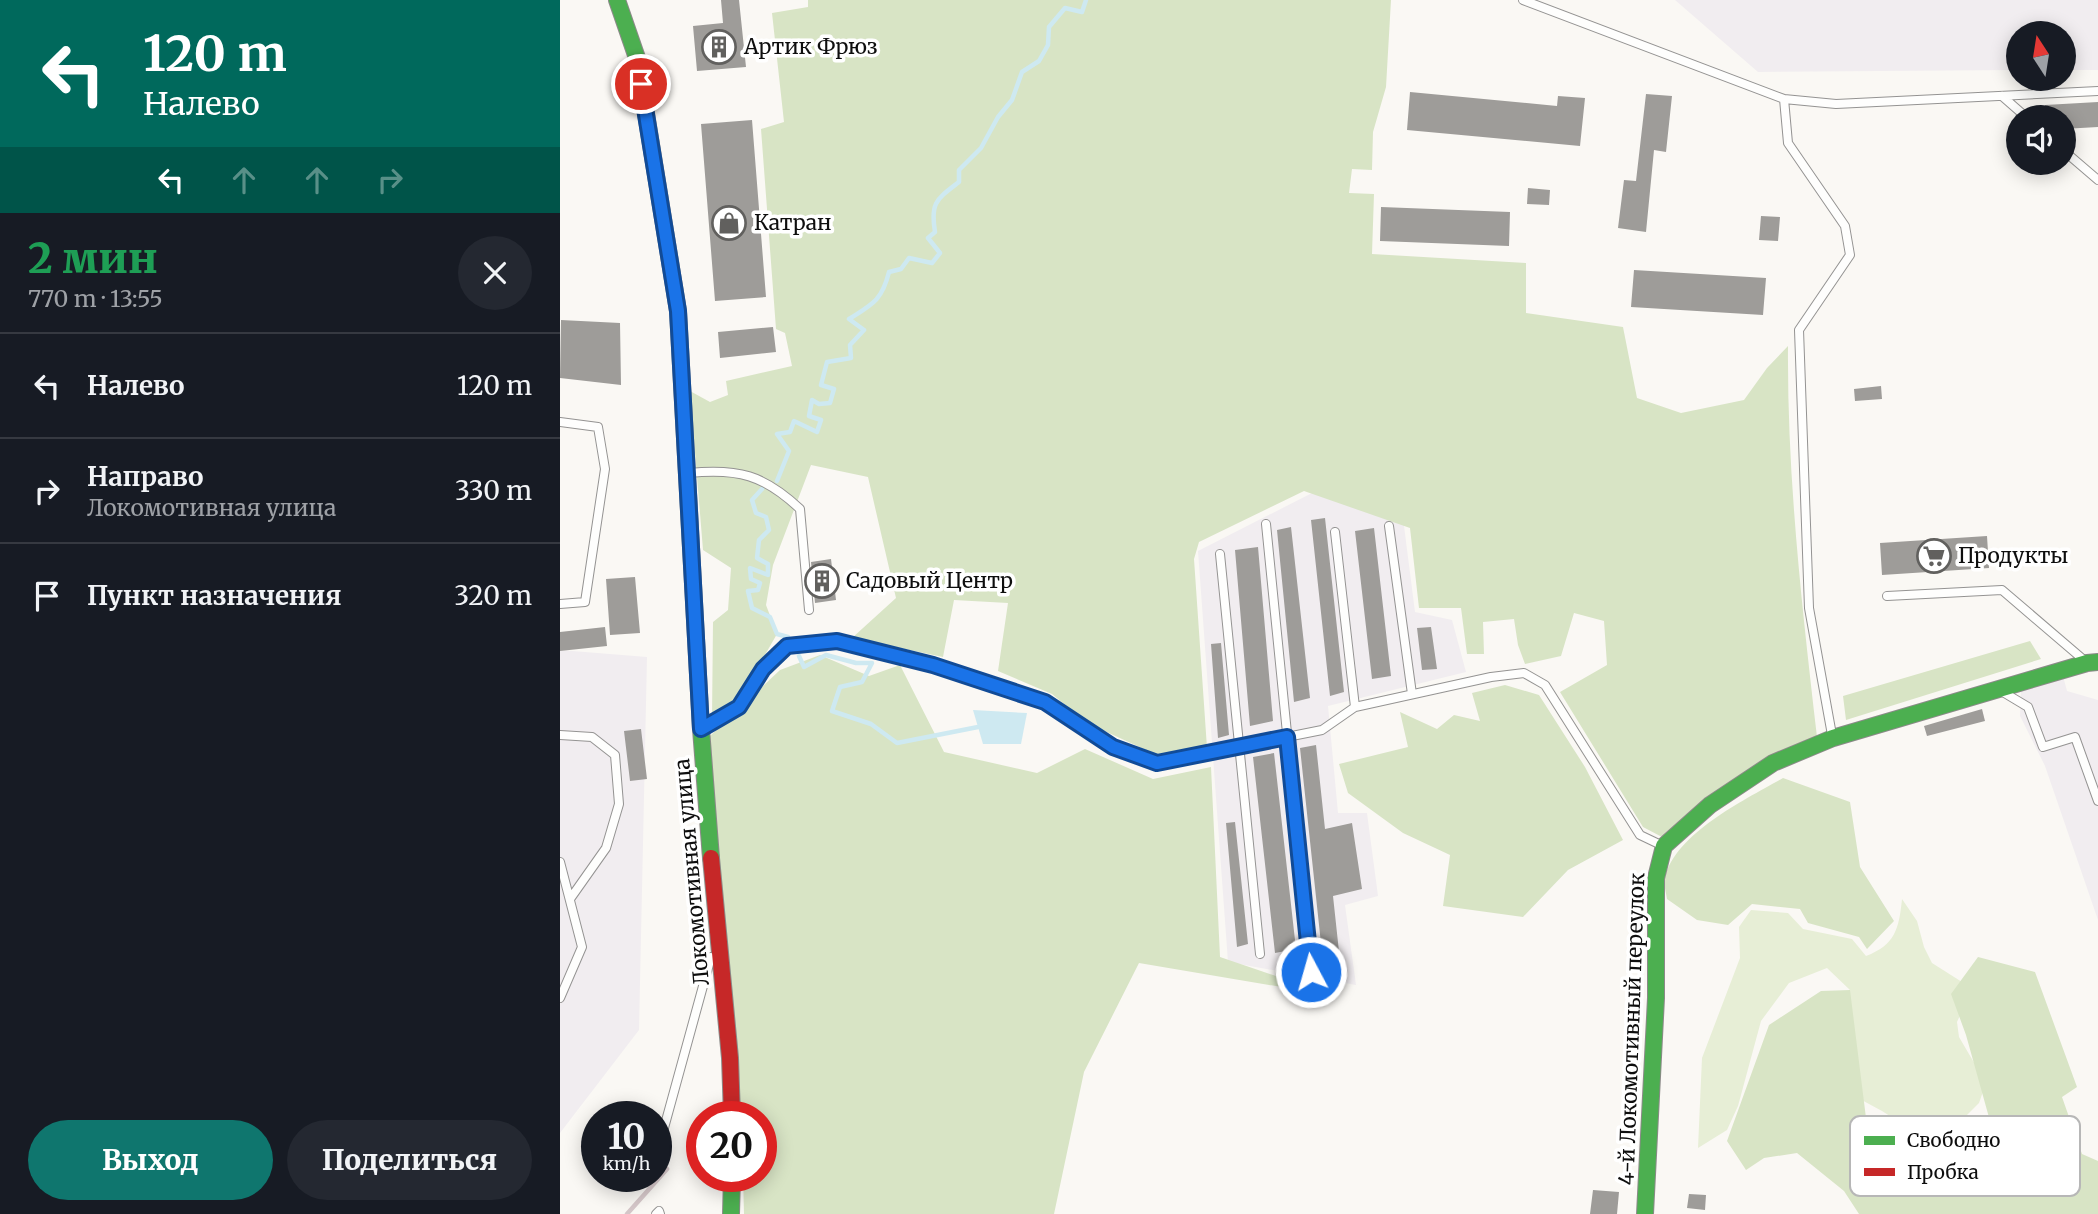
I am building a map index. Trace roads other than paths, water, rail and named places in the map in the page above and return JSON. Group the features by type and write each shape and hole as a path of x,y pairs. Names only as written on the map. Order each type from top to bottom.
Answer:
{"street":[{"name":"Локомотивная улица","path":"617,0 637,58 678,311 701,729 731,1101"},
{"path":"1664,846 1710,804 1773,763 1833,738 2092,662"},
{"name":"4-й Локомотивный переулок","path":"1645,1214 1656,998 1656,878 1664,846"},
{"path":"731,1214 732,1192"}],"lane":[{"path":"1523,0 1784,99 1836,104 2098,91"},
{"path":"2002,96 2012,105"},
{"path":"1784,99 1788,143 1845,226 1850,255 1799,330 1809,608 1833,738"},
{"path":"2076,161 2098,180"},
{"path":"560,422 598,427 605,469 584,602 560,604"},
{"path":"686,473 735,471 758,477 784,493 800,509 809,610"},
{"path":"1266,524 1311,972"},
{"path":"1389,526 1412,694"},
{"path":"1335,532 1354,707"},
{"path":"1220,554 1260,954"},
{"path":"1886,596 2002,590 2092,662"},
{"path":"701,729 739,707 763,669 787,646 837,641 933,665 1045,702 1113,747 1157,763 1322,730 1354,707 1491,677 1524,673 1545,685 1640,835 1664,846"},
{"path":"1998,689 2028,707 2043,747 2075,737 2098,801"},
{"path":"560,735 592,737 615,755 620,804 606,848 570,899"},
{"path":"560,862 582,947 560,999"},
{"path":"671,1101 717,937"}],"water":[{"path":"973,710 1027,713 1021,744 983,744"}],"waterway":[{"path":"777,481 789,451 777,434 790,432 794,421 817,432 821,420 809,416 812,400 819,404 830,403 834,389 821,385 827,362 851,358 850,345 864,330 849,319 880,295 889,272 901,269 909,258 932,263 940,253 928,238 935,232 934,214 937,202 959,182 959,170 981,148 998,117 1012,100 1022,72 1039,61 1048,45 1049,27 1065,8 1082,12 1086,0"},
{"path":"762,489 752,500 756,513 766,517 769,530 759,540 757,558 768,564 768,575 750,568 751,579 760,583 758,590 748,591 752,608 770,617 777,634 788,637"},
{"path":"799,656 804,667 826,655 856,663 872,663 862,682 840,687 832,711 871,724 897,743 978,727"}],"railway":[{"path":"627,1214 647,1192"}],"place":[{"name":"Артик Фрюз","path":"719,47"},
{"name":"Катран","path":"729,223"},
{"name":"Продукты","path":"1934,556"},
{"name":"Садовый Центр","path":"822,581"}]}
